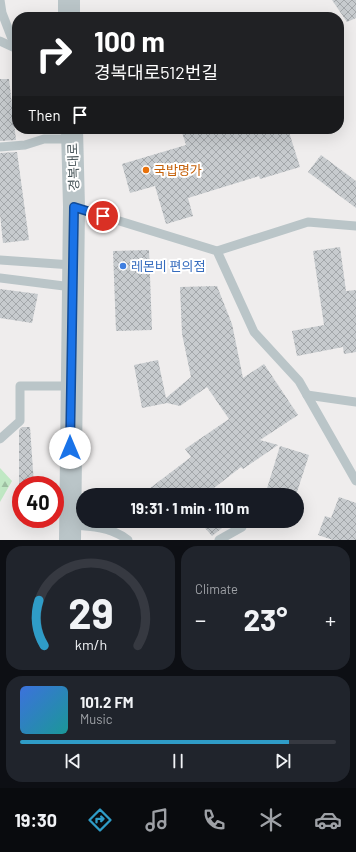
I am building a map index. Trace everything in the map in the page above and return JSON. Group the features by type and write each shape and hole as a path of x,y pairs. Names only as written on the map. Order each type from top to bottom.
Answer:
{"street":[{"path":"69,0 69,12"},
{"name":"경복대로","path":"70,533 72,265 74,207 72,134"}],"lane":[{"path":"0,0 2,13 12,39"},
{"path":"0,41 12,47"},
{"path":"0,147 25,145 72,134"},
{"path":"74,207 217,251 308,222 356,226"},
{"path":"217,251 254,332 299,381 356,481"},
{"path":"0,260 72,265"},
{"path":"0,278 72,287"},
{"path":"0,438 20,421 20,386 71,386"},
{"path":"307,395 356,402"},
{"path":"70,533 98,526 121,534 128,540"},
{"path":"219,540 240,528"}],"green space":[{"path":"0,468 12,481 0,502"}],"building":[{"path":"332,0 356,0 356,18 347,22 344,18 344,12 340,12"},
{"path":"0,79 9,79 12,105 12,134 15,134 16,140 0,141"},
{"path":"183,134 290,134 300,167 260,179 259,176 188,198 193,216 166,224 155,186 130,193 122,164 186,145"},
{"path":"17,152 29,240 3,243 0,214 0,153"},
{"path":"321,155 356,181 356,208 308,172"},
{"path":"340,247 346,291 356,290 356,352 344,354 343,347 297,356 292,331 324,325 313,251"},
{"path":"149,250 152,330 116,331 113,251"},
{"path":"217,286 232,324 243,378 264,364 298,415 260,440 278,445 243,469 241,467 214,488 150,488 191,457 185,449 229,419 207,387 180,406 167,403 142,408 134,365 158,360 166,398 191,377 182,334 180,287"},
{"path":"0,289 38,294 32,323 0,318"},
{"path":"22,427 30,427 33,476 19,476 19,430"},
{"path":"280,446 309,455 298,488 267,488"},
{"path":"339,497 356,503 356,540 333,540 318,535 325,516 331,518"},
{"path":"205,528 222,528 212,536"}],"place":[{"name":"국밥명가","path":"146,170"},
{"name":"레몬비 편의점","path":"123,266"}],"route":[{"path":"70,448 74,207 103,216"}]}
